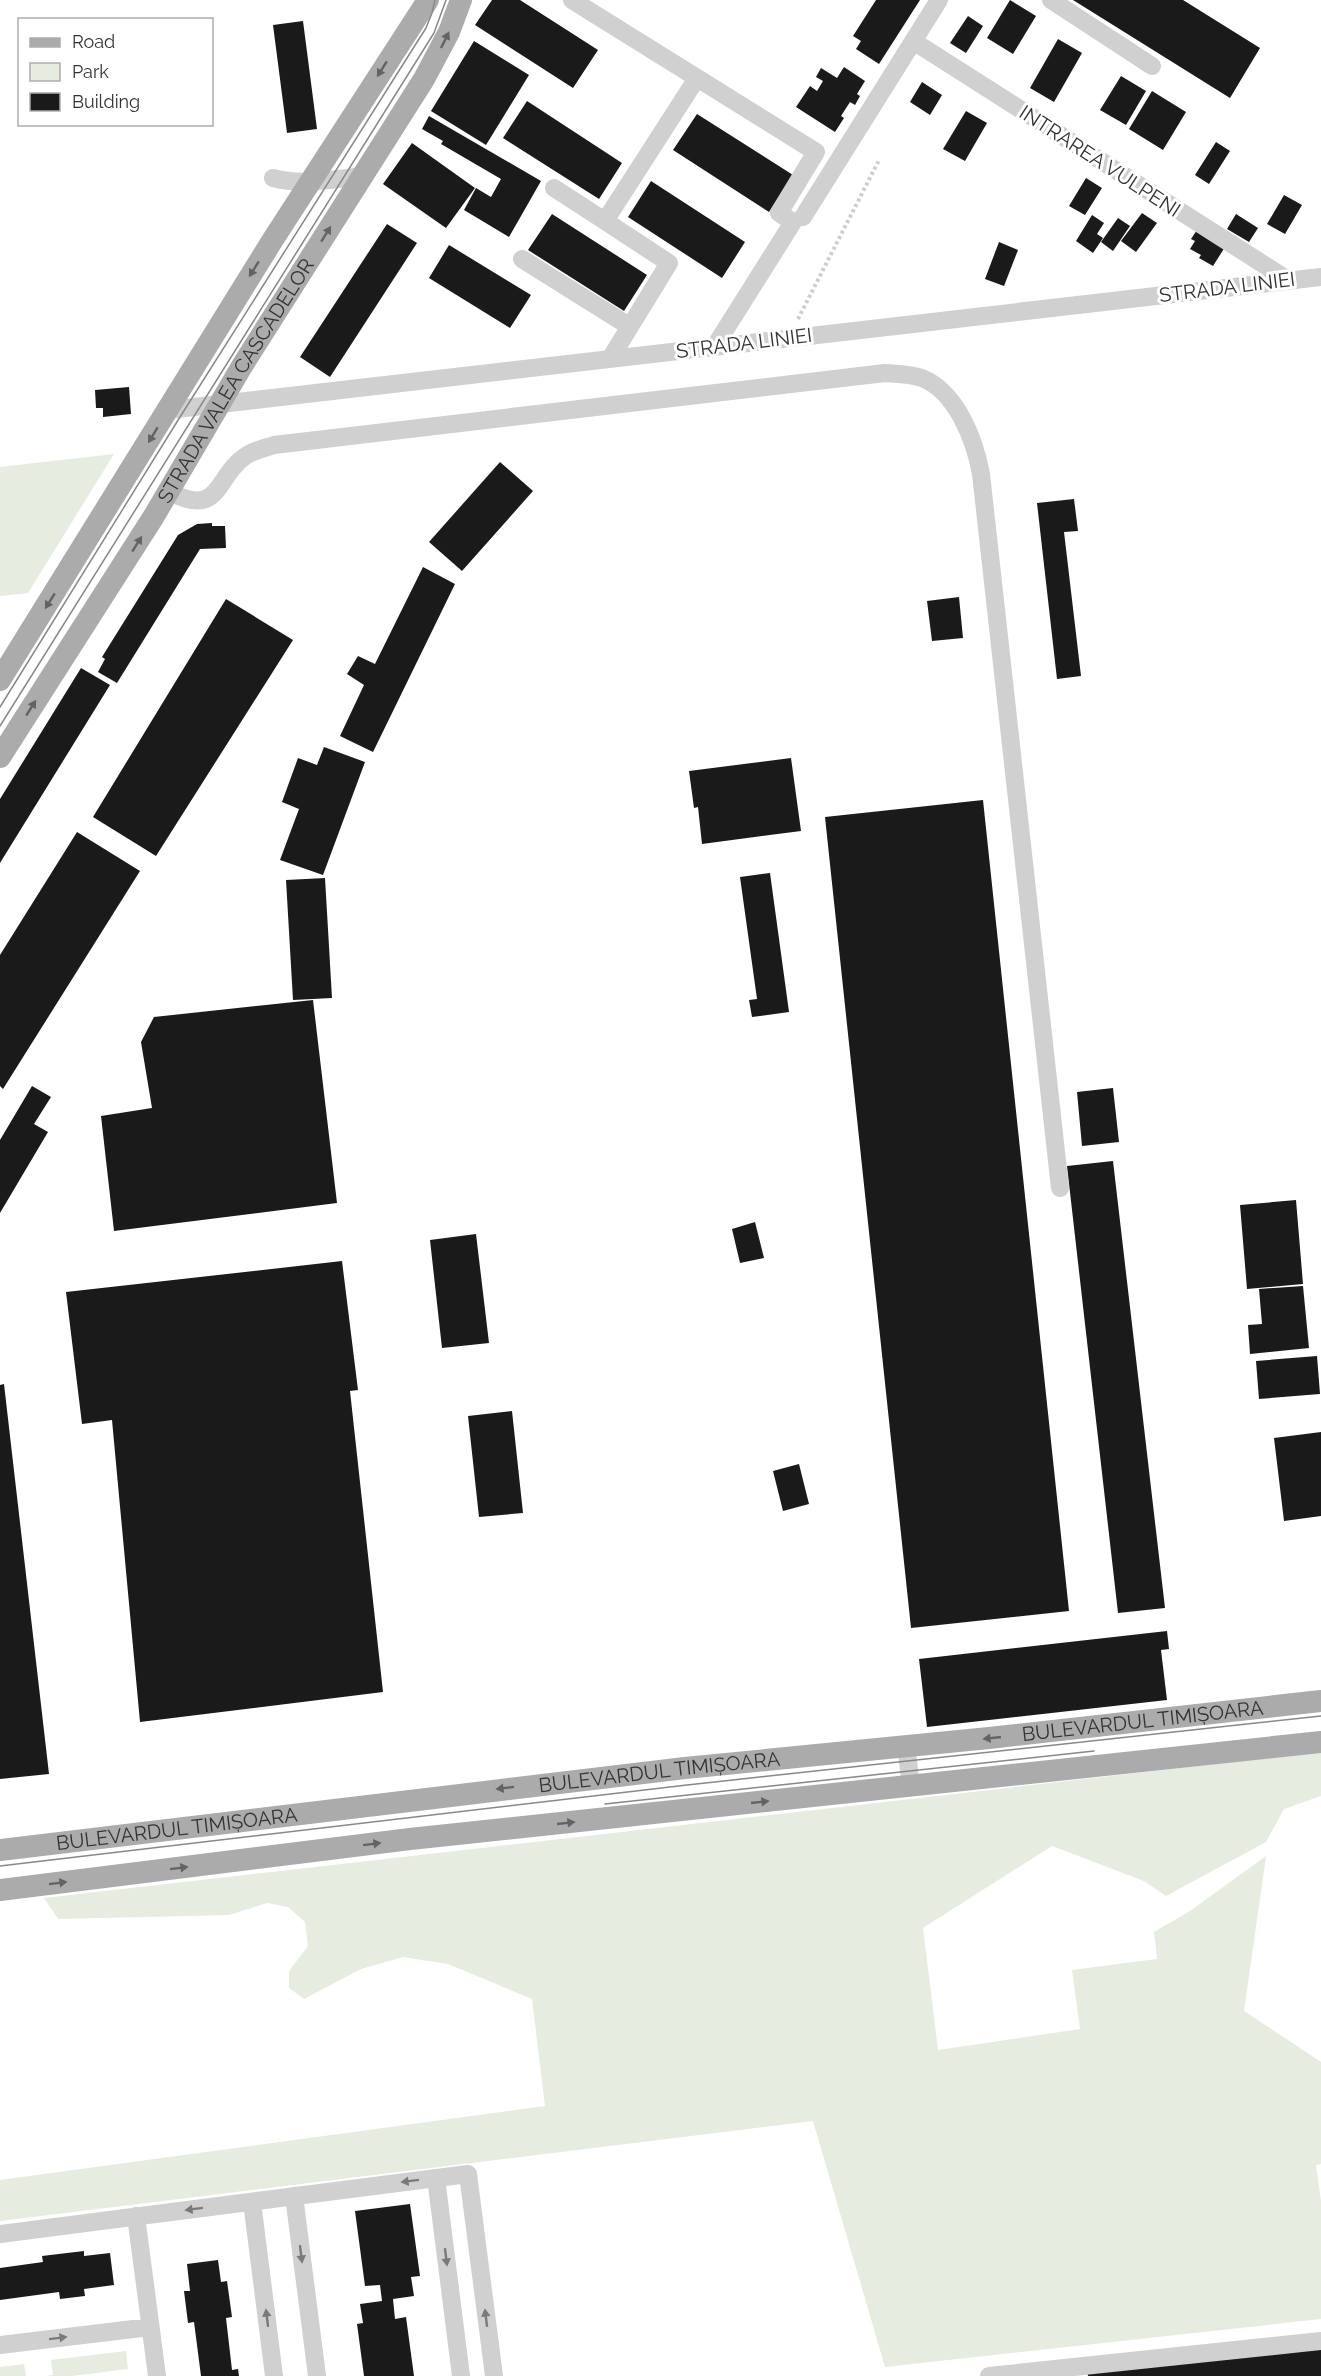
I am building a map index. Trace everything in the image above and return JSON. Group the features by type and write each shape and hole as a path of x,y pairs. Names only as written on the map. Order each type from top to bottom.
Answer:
{"main road":[{"path":"0,680 242,289 428,0"},
{"name":"STRADA VALEA CASCADELOR","path":"0,757 435,60 461,0"},
{"name":"BULEVARDUL TIMIȘOARA","path":"0,1850 613,1776 1104,1726 1321,1701"},
{"path":"1104,1726 1108,1765"},
{"name":"BULEVARDUL TIMIȘOARA","path":"0,1890 410,1839 1321,1742"}],"street":[{"path":"572,0 816,152 779,213 793,222 716,346"},
{"path":"803,217 939,0"},
{"path":"1051,0 1152,66"},
{"name":"INTRAREA VULPENI","path":"913,41 1288,280"},
{"path":"605,221 697,78"},
{"path":"273,178 282,181 311,181 363,176"},
{"path":"554,188 669,263 610,359"},
{"path":"522,259 629,326"},
{"name":"STRADA LINIEI","path":"168,410 1321,277"},
{"path":"168,491 192,501 212,496 236,464 246,455 274,445 885,373 908,374 925,379 940,390 953,405 971,436 981,474 1060,1188"},
{"path":"906,1746 911,1786"},
{"path":"0,2234 468,2174 494,2376"},
{"path":"436,2178 461,2376"},
{"path":"294,2196 317,2376"},
{"path":"252,2202 274,2376"},
{"path":"136,2216 157,2376"},
{"path":"0,2345 150,2327"},
{"path":"989,2376 1057,2372 1321,2341"}],"path":[{"path":"793,328 879,160"}],"green space":[{"path":"114,454 28,593 0,596 0,467"},
{"path":"1321,1752 1321,1796 1284,1809 1266,1842 1166,1896 1144,1881 1052,1846 923,1928 938,2050 1080,2029 1072,1970 1157,1959 1154,1932 1190,1911 1266,1856 1244,2011 1321,2062 1321,2164 1316,2165 1321,2201 1321,2319 885,2367 813,2121 0,2221 0,2180 545,2106 532,1999 448,1964 403,1957 361,1969 304,1999 289,1988 289,1971 308,1946 305,1922 288,1907 267,1903 229,1915 58,1919 44,1898"},
{"path":"126,2351 128,2369 72,2376 46,2376 53,2375 51,2360"},
{"path":"24,2364 26,2376 0,2376 0,2367"}],"building":[{"path":"492,0 520,0 598,50 573,88 475,25"},
{"path":"876,0 920,0 879,64 856,49 861,41 853,36"},
{"path":"1010,0 1036,16 1013,54 987,38"},
{"path":"1073,0 1183,0 1260,48 1230,98"},
{"path":"968,16 983,26 966,53 950,43"},
{"path":"303,21 317,129 287,133 273,25"},
{"path":"1058,39 1082,53 1054,102 1030,88"},
{"path":"474,41 529,75 486,145 431,111"},
{"path":"844,67 865,81 857,94 860,96 855,105 850,102 835,132 796,107 810,86 817,91 823,81 816,77 821,68 837,78"},
{"path":"1121,76 1146,91 1126,125 1100,110"},
{"path":"922,82 942,95 930,115 910,102"},
{"path":"1152,91 1186,112 1163,150 1129,129"},
{"path":"527,101 622,163 599,199 503,138"},
{"path":"966,111 987,123 965,161 943,149"},
{"path":"697,114 793,175 769,212 673,150"},
{"path":"429,116 541,181 509,237 464,210 476,188 491,197 501,179 441,144 443,141 422,129"},
{"path":"1216,142 1230,151 1209,184 1195,175"},
{"path":"412,143 475,188 446,228 383,184"},
{"path":"1086,178 1102,188 1085,215 1069,206"},
{"path":"651,181 745,242 722,278 628,217"},
{"path":"1284,195 1302,205 1285,234 1267,224"},
{"path":"1142,213 1157,223 1136,252 1121,241"},
{"path":"552,214 647,275 624,311 528,250"},
{"path":"1236,214 1258,228 1249,242 1227,229"},
{"path":"1092,215 1104,223 1097,234 1103,238 1093,253 1076,241"},
{"path":"1118,218 1130,226 1113,251 1101,242"},
{"path":"387,224 417,243 330,377 300,357"},
{"path":"1197,230 1225,247 1213,266 1199,258 1201,255 1190,249 1195,241 1191,239"},
{"path":"999,242 1018,250 1004,286 985,279"},
{"path":"449,245 531,295 510,328 429,278"},
{"path":"129,387 131,414 103,417 103,408 96,408 95,390"},
{"path":"500,462 533,491 462,571 429,542"},
{"path":"1074,499 1078,531 1064,532 1081,676 1057,679 1037,503"},
{"path":"212,523 212,526 225,526 226,548 200,549 117,683 98,672 105,659 102,657 178,535 197,524"},
{"path":"423,567 455,584 373,752 340,736 364,685 347,674 358,656 375,664"},
{"path":"959,597 963,638 932,641 927,601"},
{"path":"226,599 293,640 156,856 93,817"},
{"path":"81,668 110,685 0,863 0,799"},
{"path":"324,747 365,762 323,875 280,860 299,809 282,802 298,758 317,765"},
{"path":"791,758 801,831 702,844 698,807 694,808 689,771"},
{"path":"983,800 1069,1611 911,1628 825,817"},
{"path":"77,832 140,871 3,1089 0,1086 0,955"},
{"path":"770,873 789,1012 752,1017 749,1000 757,999 740,877"},
{"path":"325,878 332,998 293,1000 286,880"},
{"path":"313,1000 337,1203 114,1231 101,1116 152,1108 141,1042 154,1017"},
{"path":"32,1086 51,1097 34,1124 48,1132 0,1213 0,1140"},
{"path":"1113,1088 1119,1142 1082,1146 1077,1092"},
{"path":"1113,1161 1165,1608 1118,1613 1067,1166"},
{"path":"1296,1200 1303,1284 1247,1289 1240,1205"},
{"path":"755,1222 764,1258 740,1263 732,1229"},
{"path":"476,1234 489,1343 442,1348 430,1240"},
{"path":"342,1261 358,1390 350,1391 383,1692 140,1722 112,1420 82,1424 66,1292"},
{"path":"1303,1286 1309,1348 1250,1354 1248,1325 1262,1324 1259,1289"},
{"path":"1317,1356 1320,1394 1259,1399 1256,1361"},
{"path":"4,1384 49,1774 0,1779 0,1385"},
{"path":"512,1411 523,1513 479,1517 468,1416"},
{"path":"1321,1432 1321,1516 1284,1521 1274,1438"},
{"path":"799,1464 809,1504 783,1511 773,1471"},
{"path":"1167,1631 1169,1649 1161,1650 1167,1700 927,1727 919,1659"},
{"path":"410,2204 420,2276 411,2277 414,2296 393,2299 395,2319 406,2317 414,2376 364,2376 357,2324 363,2323 360,2304 382,2301 380,2285 365,2286 355,2211"},
{"path":"84,2251 84,2256 110,2253 114,2285 84,2289 85,2296 60,2299 59,2292 0,2300 0,2268 43,2262 42,2256"},
{"path":"218,2260 221,2282 227,2281 232,2317 226,2318 232,2370 238,2369 239,2376 201,2376 194,2322 188,2323 184,2291 190,2291 187,2264"},
{"path":"1321,2348 1321,2376 1088,2376 1087,2371"}],"tram line":[{"path":"0,707 426,28 435,0"},
{"path":"0,726 434,33 446,0"},
{"path":"0,1866 687,1785 1321,1716"},
{"path":"605,1804 1094,1751"}]}
